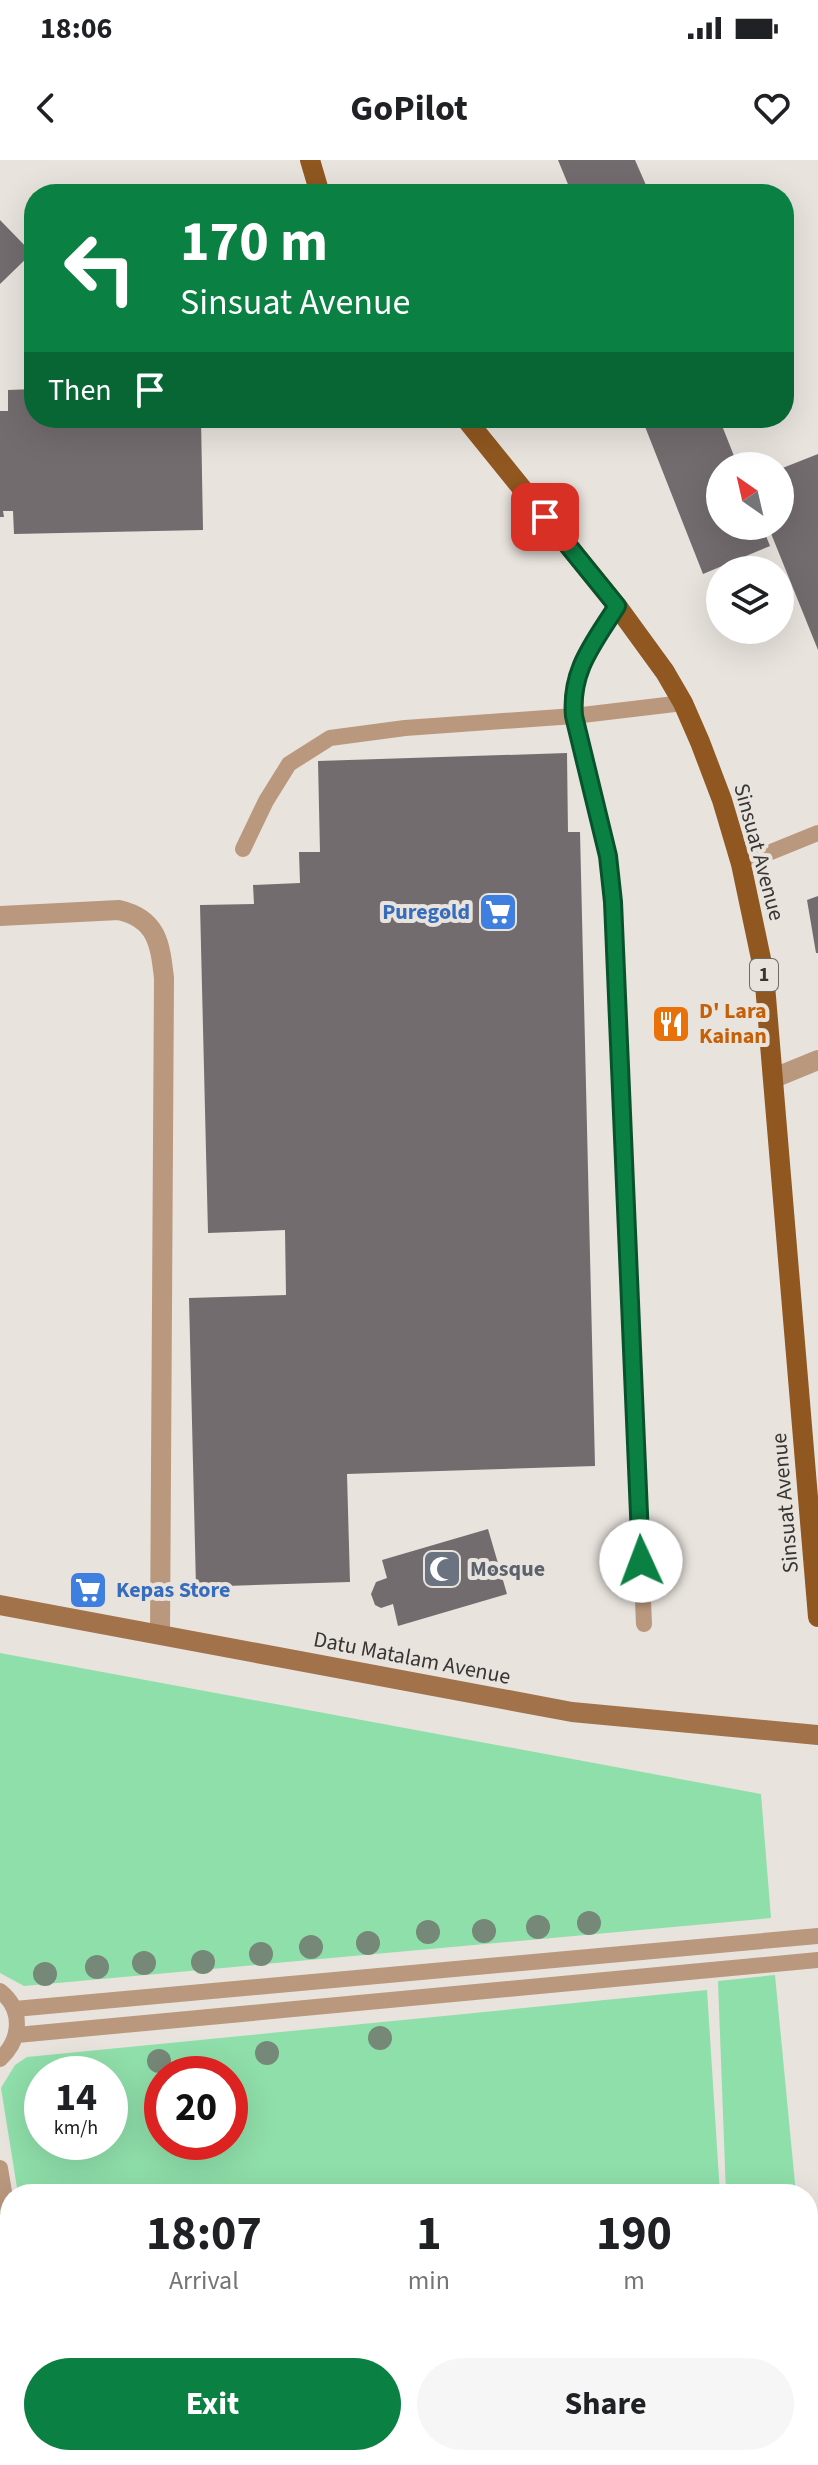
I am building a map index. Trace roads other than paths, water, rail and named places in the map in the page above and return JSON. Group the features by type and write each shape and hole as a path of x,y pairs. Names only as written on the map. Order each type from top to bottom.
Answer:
{"main road":[{"path":"310,160 317,184"},
{"name":"Sinsuat Avenue","path":"473,428 617,606 665,672 683,703 722,800 741,864 764,973 818,1617"},
{"name":"Datu Matalam Avenue","path":"0,1605 572,1712 818,1735"}],"street":[{"path":"0,916 119,910 136,914 146,921 161,947 164,978 160,1633"},
{"path":"774,1078 818,1060"}],"lane":[{"path":"617,606 584,659 572,694 574,716 608,856 613,902 644,1624"},
{"path":"243,849 266,801 289,764 330,738 405,728 574,716 683,703"},
{"path":"741,864 818,833"},
{"path":"15,2009 818,1936"},
{"path":"17,2035 818,1960"},
{"path":"0,1991 15,2009 18,2022 17,2035 10,2050 0,2059"}],"place":[{"name":"Puregold","path":"498,912"},
{"name":"D' Lara Kainan","path":"671,1024"},
{"name":"Mosque","path":"442,1569"},
{"name":"Kepas Store","path":"88,1590"}]}
